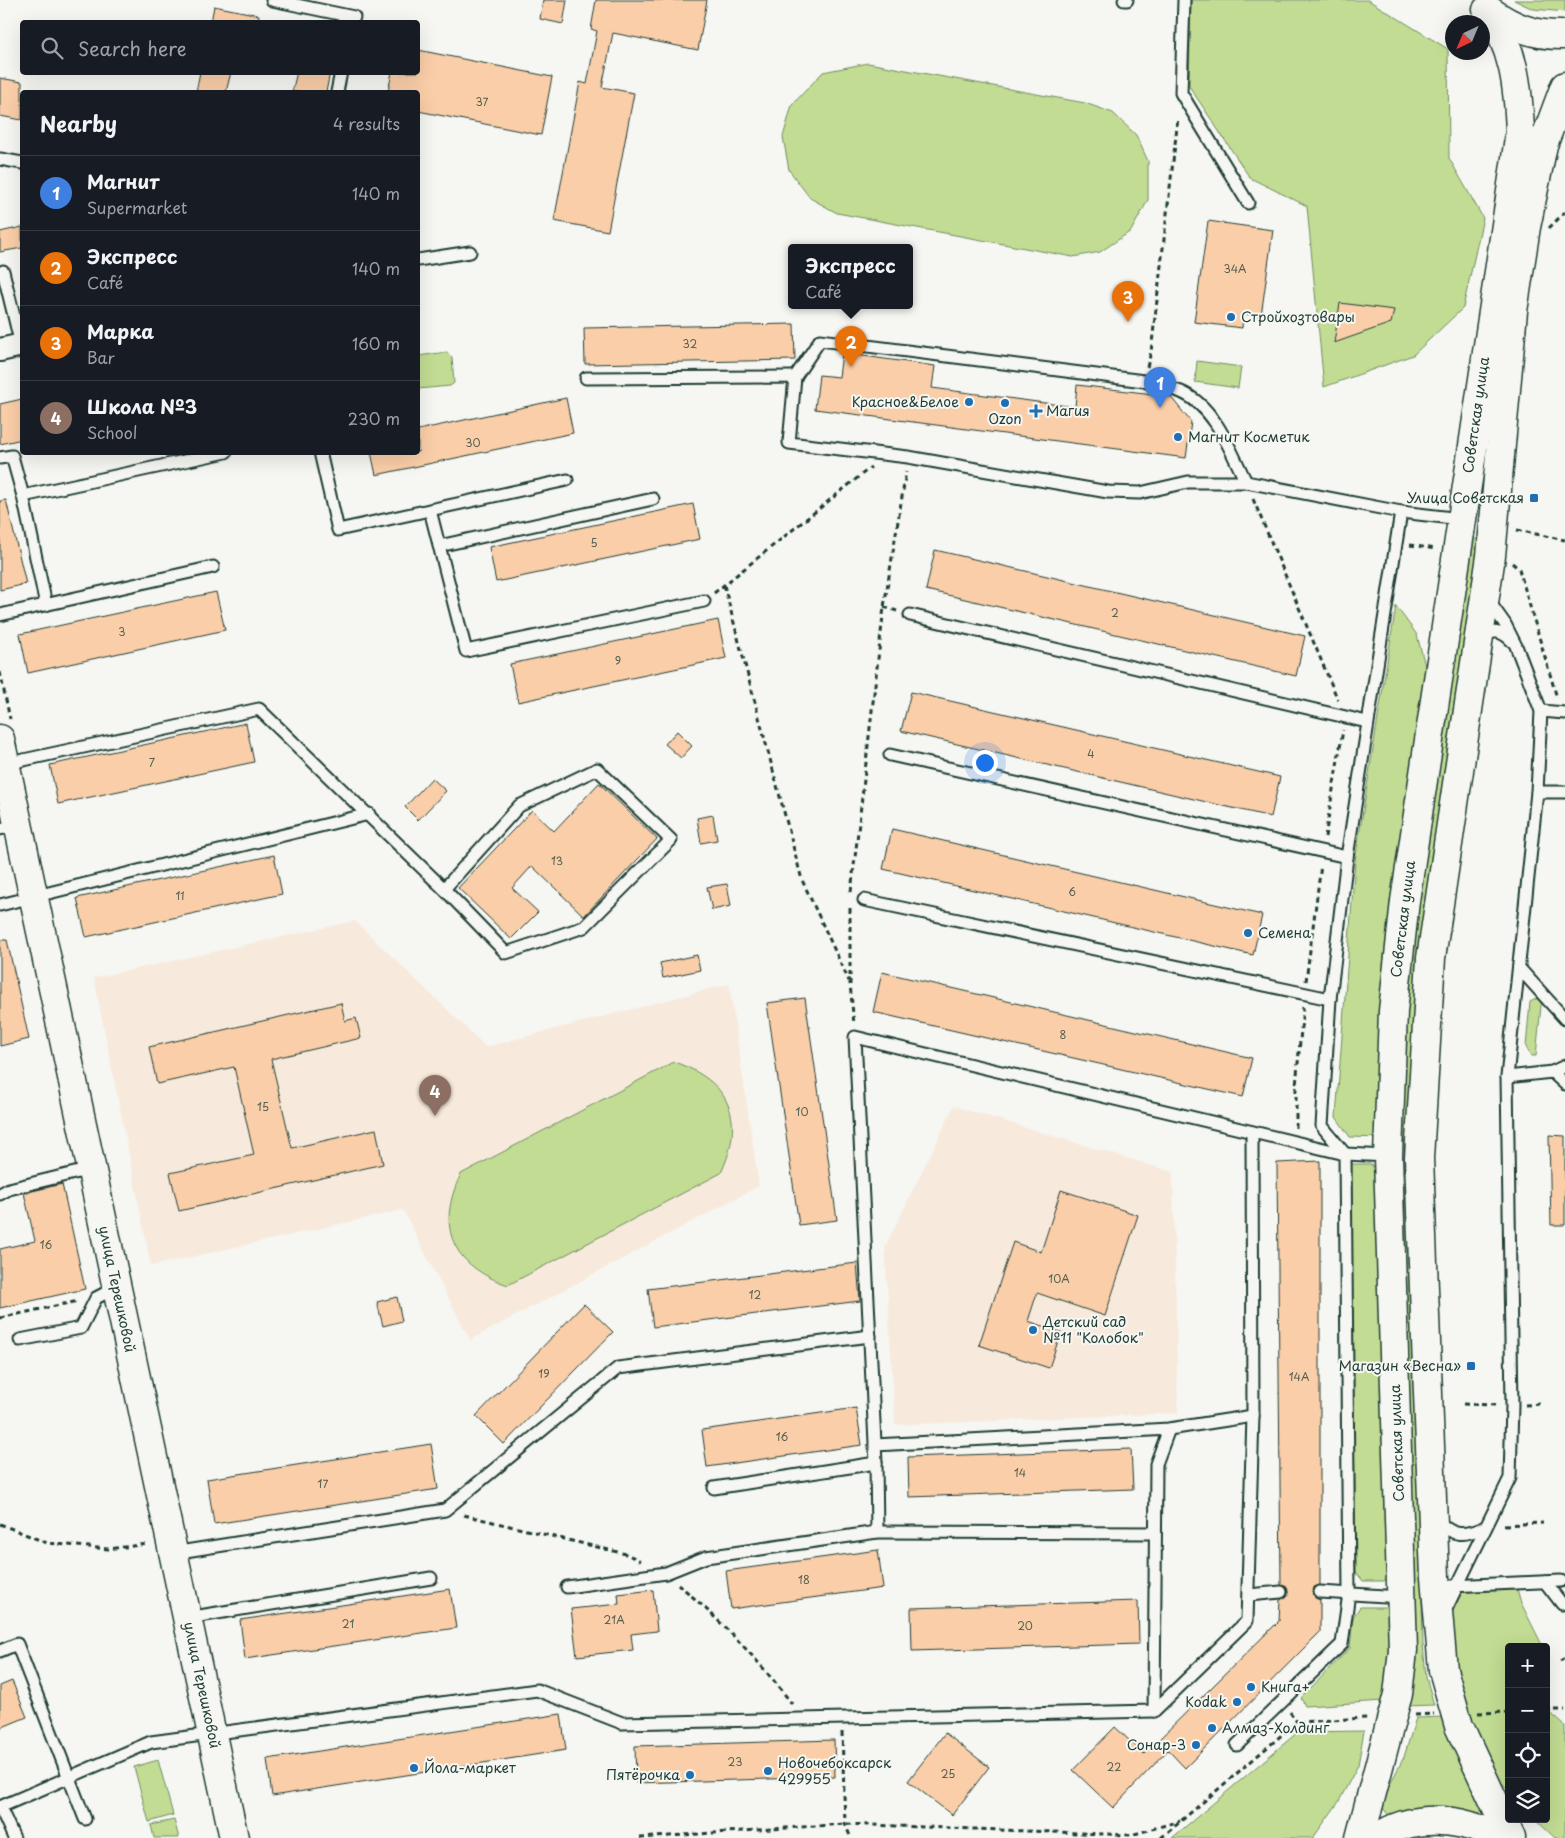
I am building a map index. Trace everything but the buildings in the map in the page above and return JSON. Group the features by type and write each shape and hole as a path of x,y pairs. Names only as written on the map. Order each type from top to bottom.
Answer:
{"main road":[{"path":"1482,5 1505,22 1526,31 1548,36 1565,35"},
{"name":"Советская улица","path":"1482,5 1507,43 1514,64 1518,95 1525,228"},
{"name":"Советская улица","path":"1360,1838 1398,1694 1403,1650 1388,1156 1390,1064 1398,954 1461,520 1503,309 1525,228 1543,146 1565,86"},
{"name":"Советская улица","path":"1503,309 1494,531 1430,967 1420,1158 1434,1514 1446,1582 1438,1623 1443,1670 1459,1726 1511,1838"},
{"name":"улица Терешковой","path":"3,751 9,827 34,897 91,1169 107,1292 172,1547 234,1838"},
{"path":"1377,1838 1401,1826 1421,1822 1445,1821 1472,1826 1498,1838"}],"lane":[{"path":"272,0 354,17 353,20"},
{"path":"1184,0 1181,93 1248,203"},
{"path":"337,90 340,75"},
{"path":"0,158 20,163"},
{"path":"420,260 470,252"},
{"path":"3,271 14,347"},
{"path":"1246,482 1219,427 1201,407 1183,393 1144,381 820,340 795,377 789,443 908,457 1108,492 1140,493 1188,482 1246,482 1401,512 1461,520"},
{"path":"586,378 795,377"},
{"path":"22,496 212,455"},
{"path":"321,455 338,530 567,480"},
{"path":"0,458 12,456 46,605"},
{"path":"439,546 653,499"},
{"path":"430,510 466,651 704,601"},
{"path":"1237,1744 1342,1644 1349,1593 1345,1154 1322,1126 1330,998 1347,857 1401,512"},
{"path":"0,615 213,567"},
{"path":"1446,1582 1485,1527 1510,1478 1512,1406 1507,1077 1538,792 1541,711 1516,646 1505,624 1485,596"},
{"path":"910,615 1367,722"},
{"path":"1478,643 1486,634 1503,632 1516,646"},
{"path":"3,751 260,708 369,814 506,953 584,927 671,840 597,769 519,806 444,889"},
{"path":"1541,711 1565,713"},
{"path":"890,755 1347,857"},
{"path":"1538,792 1565,792"},
{"path":"0,905 369,814"},
{"path":"864,900 1330,998"},
{"path":"1518,968 1565,1019"},
{"path":"877,1532 876,1463 855,1037 1345,1154 1388,1156"},
{"path":"1507,1077 1552,1072 1565,1066"},
{"path":"1552,1072 1565,1084"},
{"path":"14,1838 0,1807 151,1742 537,1690 622,1723 1154,1711 1247,1621 1253,1416 1252,1132"},
{"path":"0,1194 9,1189 91,1169"},
{"path":"20,1340 81,1328 107,1292"},
{"path":"172,1547 445,1510 618,1368 870,1336"},
{"path":"875,1445 1169,1429 1253,1416"},
{"path":"1154,1711 1156,1464 1169,1429"},
{"path":"714,1488 876,1463"},
{"path":"1434,1514 1444,1528 1455,1535 1468,1535 1485,1527"},
{"path":"567,1587 666,1573 706,1557 877,1532 1155,1533"},
{"path":"187,1618 431,1578"},
{"path":"1446,1582 1561,1581"},
{"path":"1545,1582 1562,1604"},
{"path":"1249,1596 1281,1592"},
{"path":"1320,1592 1401,1597"},
{"path":"0,1651 17,1644 67,1778 85,1819"}],"path":[{"path":"1144,381 1151,352 1181,93"},
{"path":"1525,228 1565,212"},
{"path":"850,984 802,880 724,585 888,454"},
{"path":"855,1037 850,984 850,899 884,607 908,457"},
{"path":"1246,482 1346,717 1323,852 1304,993 1296,1086 1296,1142"},
{"path":"1508,529 1565,540"},
{"path":"1396,543 1437,549"},
{"path":"1508,559 1519,569 1557,700"},
{"path":"0,1318 107,1292"},
{"path":"1485,1527 1543,1523"},
{"path":"0,1524 47,1543 108,1549 172,1547"},
{"path":"1560,1661 1565,1658"},
{"path":"1550,1710 1565,1710"},
{"path":"1472,1713 1505,1712"},
{"path":"1409,1716 1440,1714"},
{"path":"841,1718 845,1824 851,1838"},
{"path":"1161,1838 1298,1722 1370,1718"},
{"path":"640,1838 845,1824 1131,1835 1180,1821"}],"shaded area":[{"path":"355,921 486,1047 729,984 759,1186 470,1340 403,1210 151,1266 94,978"},
{"name":"Детский сад №11 \"Колобок\"","path":"954,1106 1173,1172 1178,1413 895,1425 885,1247"}],"green space":[{"path":"1191,0 1368,0 1445,47 1445,60 1448,60 1449,158 1483,218 1463,308 1413,355 1324,387 1307,206 1250,178 1189,86"},
{"path":"1514,0 1565,0 1565,12 1533,9"},
{"path":"868,63 1085,103 1113,113 1136,135 1148,161 1148,200 1131,231 1100,252 1073,257 837,213 810,198 789,170 783,137 792,105 823,72"},
{"path":"447,352 452,357 454,383 450,386 420,389 420,356"},
{"path":"1197,361 1241,367 1238,388 1195,382"},
{"path":"1471,538 1481,540 1411,1142 1401,1142 1402,1064 1410,956"},
{"path":"1396,606 1417,635 1428,677 1380,1138 1350,1137 1336,1117 1355,861"},
{"path":"1542,996 1536,1056 1531,1056 1526,1047 1530,1002"},
{"path":"674,1062 693,1070 708,1080 720,1091 728,1104 732,1119 732,1136 721,1173 508,1285 489,1277 473,1267 462,1256 454,1242 450,1227 453,1193 461,1174"},
{"path":"1351,1164 1371,1164 1382,1181 1393,1569 1384,1581 1363,1581 1356,1572"},
{"path":"1399,1171 1412,1171 1423,1644 1426,1677 1434,1705 1405,1706"},
{"path":"1517,1589 1521,1603 1541,1643 1505,1643 1505,1786 1466,1723 1445,1623 1459,1591"},
{"path":"1360,1607 1386,1607 1395,1620 1384,1701 1305,1706 1301,1698 1350,1648 1353,1617"},
{"path":"1550,1713 1565,1726 1565,1838 1555,1838 1539,1823 1550,1823"},
{"path":"1445,1717 1487,1806 1473,1818 1451,1811 1432,1808 1390,1817 1380,1804 1404,1757 1416,1718"},
{"path":"1364,1731 1358,1765 1338,1803 1313,1838 1172,1838 1298,1732"},
{"path":"158,1760 173,1815 149,1822 134,1767"},
{"path":"174,1820 179,1838 154,1838 151,1825"}],"place":[{"name":"Стройхозтовары","path":"1231,317"},
{"name":"Марка","path":"1128,322"},
{"name":"Экспресс","path":"851,367"},
{"name":"Красное&Белое","path":"969,402"},
{"name":"Ozon","path":"1005,403"},
{"name":"Магнит","path":"1160,408"},
{"name":"Магия","path":"1036,411"},
{"name":"Магнит Косметик","path":"1178,437"},
{"name":"Улица Советская","path":"1534,498"},
{"name":"Семена","path":"1248,933"},
{"name":"Школа №3","path":"435,1116"},
{"name":"Детский сад №11 \"Колобок\"","path":"1033,1330"},
{"name":"Магазин «Весна»","path":"1471,1366"},
{"name":"Книга+","path":"1251,1687"},
{"name":"Kodak","path":"1237,1702"},
{"name":"Алмаз-Холдинг","path":"1212,1728"},
{"name":"Сонар-3","path":"1196,1745"},
{"name":"Йола-маркет","path":"414,1768"},
{"name":"Новочебоксарск 429955","path":"768,1771"},
{"name":"Пятёрочка","path":"690,1775"}]}
